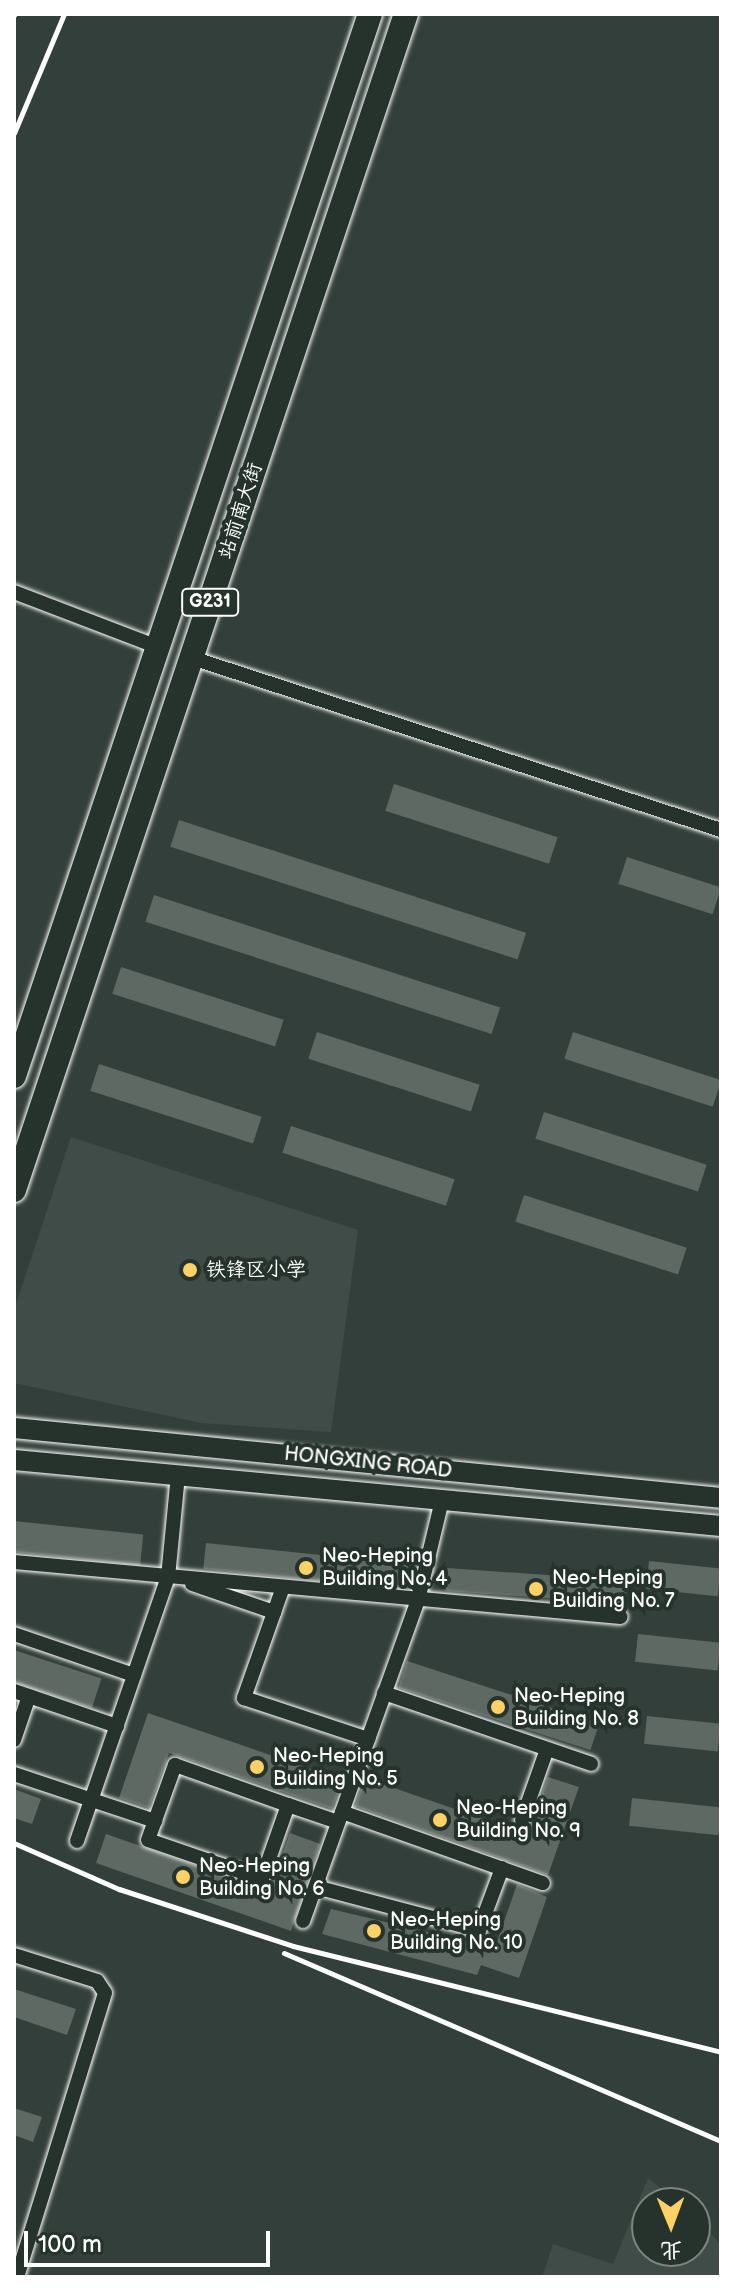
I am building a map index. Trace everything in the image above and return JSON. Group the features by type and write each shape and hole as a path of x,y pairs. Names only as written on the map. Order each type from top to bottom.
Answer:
{"highway":[{"name":"站前南大街","path":"14,1076 370,14"},
{"name":"站前南大街","path":"14,1190 406,14"}],"street":[{"path":"14,592 158,647"},
{"path":"192,658 721,830"},
{"name":"HONGXING ROAD","path":"14,1428 721,1498"},
{"name":"HONGXING ROAD","path":"14,1460 721,1526"},
{"path":"77,1841 168,1577 178,1475"},
{"path":"303,1921 418,1600 442,1500"},
{"path":"14,1562 621,1617"},
{"path":"168,1577 274,1612"},
{"path":"283,1587 244,1698 368,1739"},
{"path":"14,1634 134,1675"},
{"path":"14,1691 117,1726"},
{"path":"384,1693 591,1764"},
{"path":"14,1740 29,1696"},
{"path":"522,1820 547,1749"},
{"path":"288,1805 262,1879 148,1840 175,1765 288,1805 340,1817 543,1883"},
{"path":"14,1774 155,1821"},
{"path":"316,1887 479,1930 502,1868"},
{"path":"14,1955 97,1981 105,1993 17,2277"}],"shaded area":[{"name":"铁锋区小学","path":"71,1137 358,1230 331,1432 201,1423 14,1383 14,1310"},
{"path":"648,2178 660,2187 644,2187"},
{"path":"631,2220 631,2267 711,2267 711,2233 721,2245 721,2277 542,2277 553,2244 613,2264"}],"building":[{"path":"394,784 558,837 549,864 385,811"},
{"path":"179,820 526,933 517,959 170,847"},
{"path":"627,857 721,888 713,914 618,884"},
{"path":"154,895 500,1007 492,1034 145,922"},
{"path":"121,967 284,1020 275,1046 112,994"},
{"path":"317,1032 480,1085 471,1111 308,1059"},
{"path":"573,1032 721,1080 713,1107 564,1059"},
{"path":"99,1064 262,1117 253,1143 90,1091"},
{"path":"544,1112 707,1165 698,1191 535,1139"},
{"path":"291,1126 455,1179 446,1206 282,1153"},
{"path":"524,1195 687,1248 678,1274 515,1222"},
{"path":"14,1521 143,1535 140,1565 14,1552"},
{"name":"Neo-Heping Building No. 4","path":"206,1543 408,1564 405,1590 203,1569"},
{"path":"649,1561 721,1569 718,1596 646,1589"},
{"name":"Neo-Heping Building No. 7","path":"447,1568 627,1581 625,1604 445,1591"},
{"path":"638,1634 721,1643 718,1671 635,1662"},
{"path":"14,1650 101,1678 92,1708 14,1683"},
{"name":"Neo-Heping Building No. 8","path":"407,1661 599,1723 590,1750 398,1688"},
{"name":"Neo-Heping Building No. 5","path":"148,1713 343,1780 332,1809 169,1753 149,1808 119,1798"},
{"path":"647,1716 721,1724 718,1752 644,1744"},
{"name":"Neo-Heping Building No. 9","path":"548,1777 579,1787 548,1875 355,1806 365,1778 527,1834"},
{"path":"14,1789 41,1799 32,1824 14,1818"},
{"path":"632,1798 721,1807 719,1835 629,1826"},
{"name":"Neo-Heping Building No. 6","path":"290,1833 320,1844 291,1931 96,1863 106,1834 270,1891"},
{"name":"Neo-Heping Building No. 10","path":"517,1884 547,1897 519,1978 481,1965 477,1975 322,1934 331,1909 495,1948"},
{"path":"14,1989 76,2009 67,2035 14,2017"},
{"path":"14,2108 42,2117 33,2142 14,2135"}],"railway":[{"path":"14,133 64,14"},
{"path":"14,1843 119,1889 293,1946 721,2052"},
{"path":"284,1953 721,2141"}],"place":[{"name":"铁锋区小学","path":"190,1270"},
{"name":"Neo-Heping Building No. 4","path":"306,1568"},
{"name":"Neo-Heping Building No. 7","path":"536,1589"},
{"name":"Neo-Heping Building No. 8","path":"498,1707"},
{"name":"Neo-Heping Building No. 5","path":"257,1767"},
{"name":"Neo-Heping Building No. 9","path":"440,1820"},
{"name":"Neo-Heping Building No. 6","path":"183,1877"},
{"name":"Neo-Heping Building No. 10","path":"374,1931"}]}
